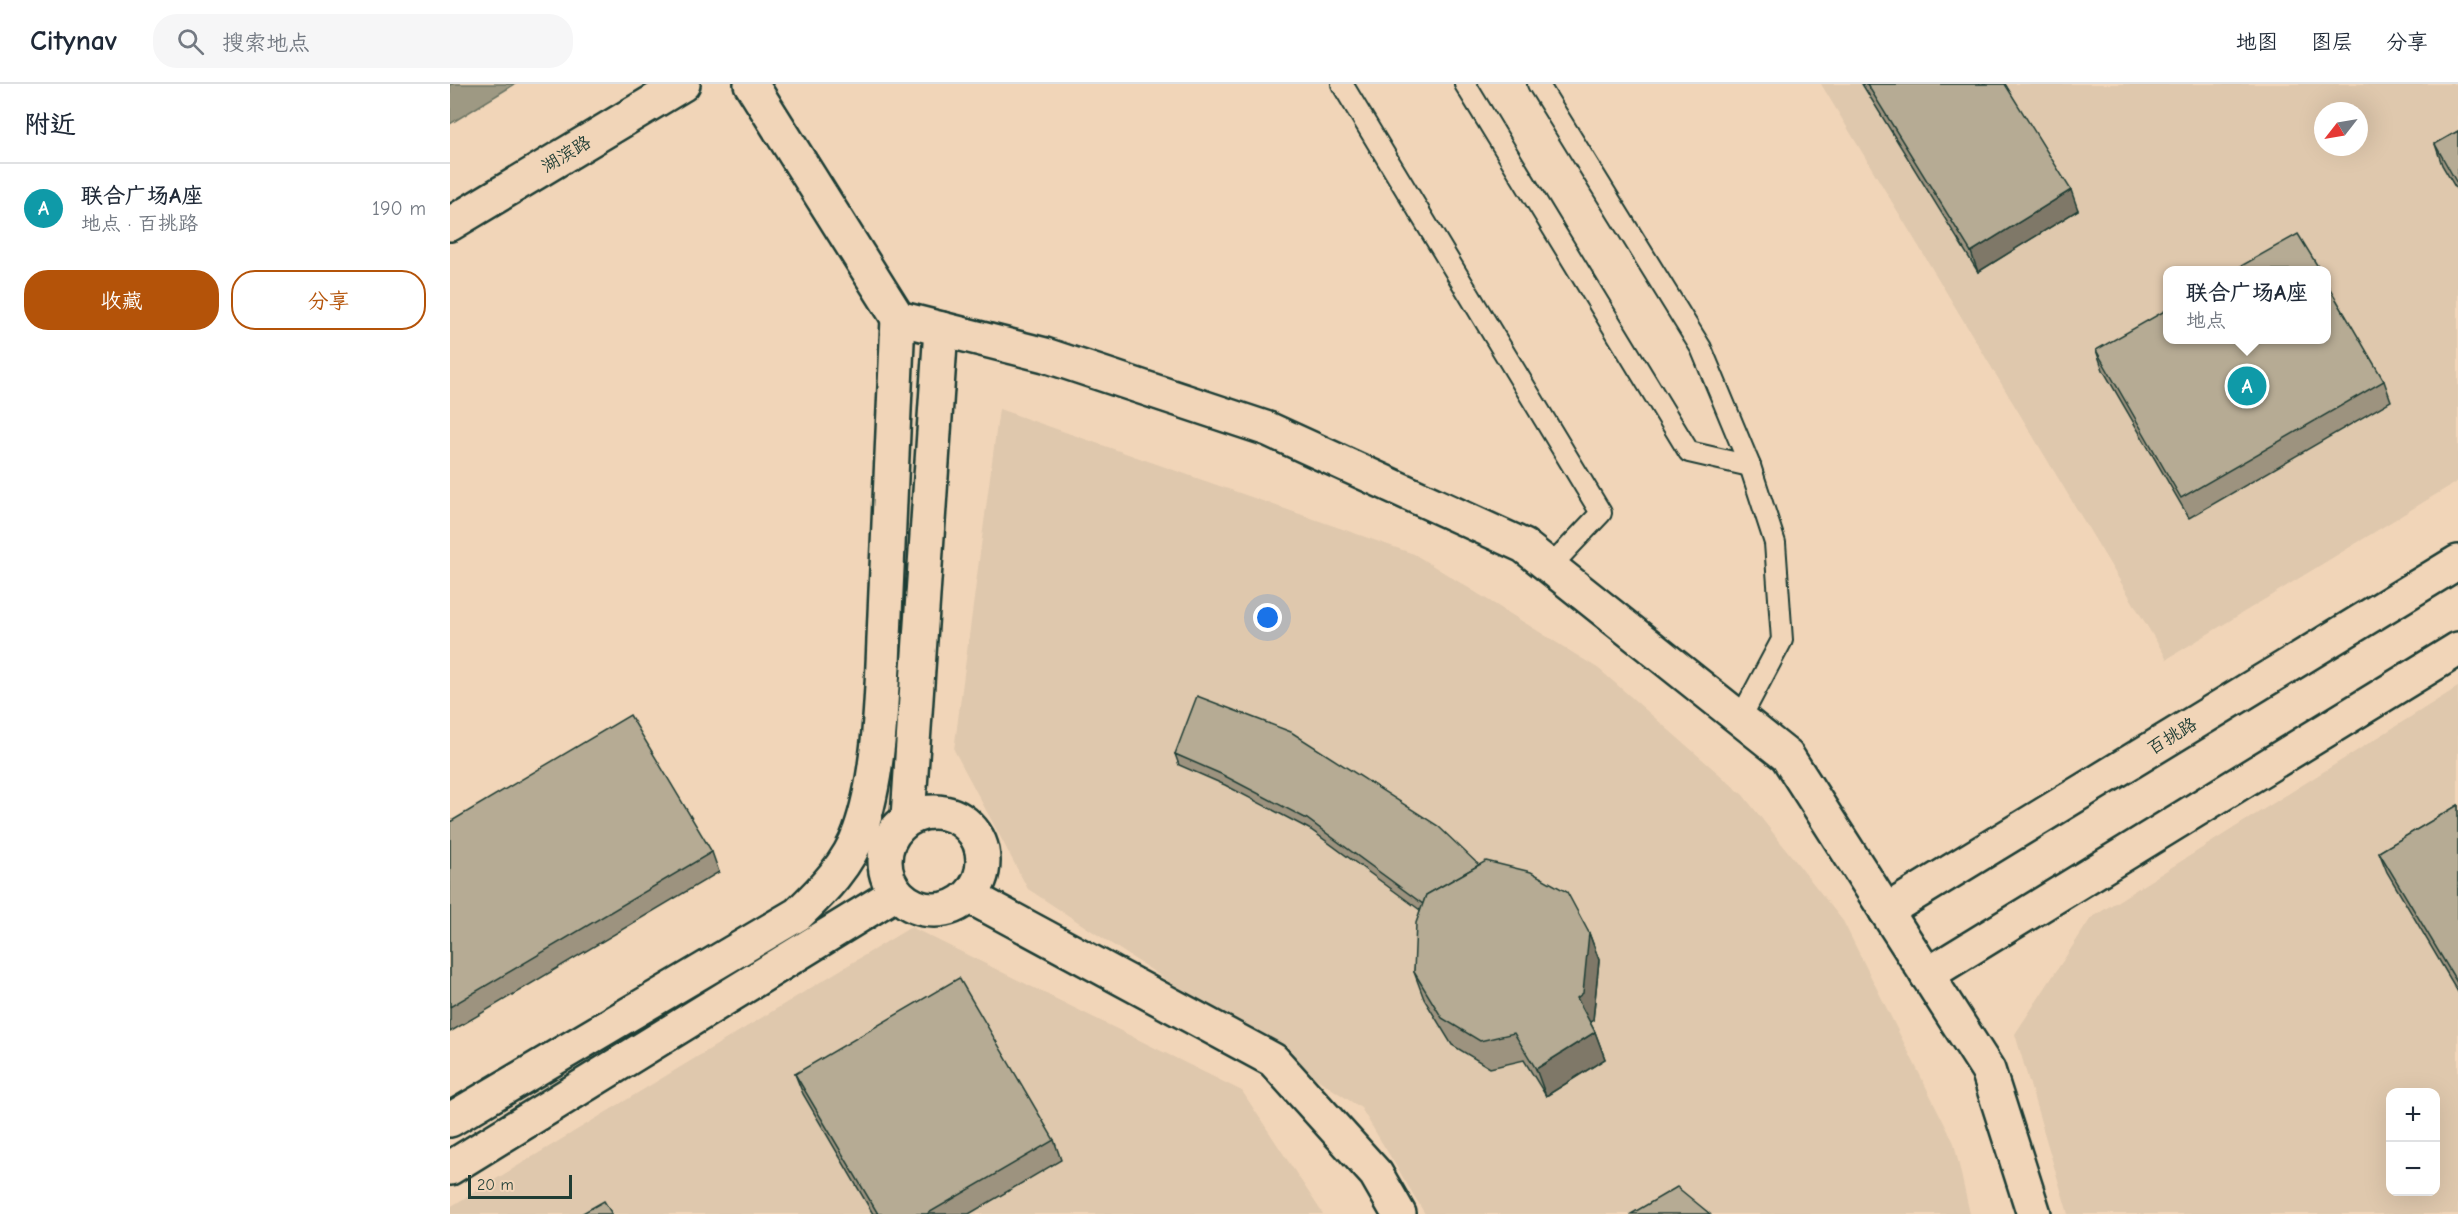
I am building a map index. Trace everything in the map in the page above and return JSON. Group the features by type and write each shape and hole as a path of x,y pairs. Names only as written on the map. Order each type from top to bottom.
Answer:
{"street":[{"name":"湖滨路","path":"450,224 683,84"},
{"path":"450,1120 798,914 822,891 860,834 869,802 882,699 898,318 751,84"},
{"path":"898,318 1045,355 1268,429 1524,546 1787,756 1988,1070 2034,1214"},
{"path":"908,817 941,329"},
{"name":"百挑路","path":"1886,911 2458,562"},
{"path":"1928,975 2458,649"},
{"path":"924,811 940,811 955,816 968,825 977,837 983,852 983,868 979,883 969,896 957,905 942,910 925,909 909,903 896,893 887,877 884,861 887,843 908,817 924,811"},
{"path":"450,1168 896,893"},
{"path":"969,896 1273,1059 1376,1174 1399,1214"}],"lane":[{"path":"1342,84 1601,513 1550,567"},
{"path":"1465,84 1689,452 1749,466"},
{"path":"1538,84 1701,348 1749,466 1775,543 1782,640 1740,719"}],"shaded area":[{"path":"450,84 515,84 450,124"},
{"path":"1821,84 2458,84 2458,481 2167,659"},
{"path":"999,409 1414,554 1599,669 1743,795 1843,921 1954,1143 1970,1214 1425,1214 1361,1108 1028,889 954,750"},
{"path":"2458,687 2458,1214 2068,1214 2015,1034 2091,918"},
{"path":"911,927 1242,1091 1323,1214 450,1214 450,1207"}],"building":[{"path":"1867,84 2005,84 2071,190 1971,252"},
{"path":"2458,131 2458,185 2435,144"},
{"path":"2298,234 2318,266 2241,266"},
{"path":"2331,291 2384,381 2181,498 2096,350 2163,312 2163,344 2331,344"},
{"path":"1197,696 1291,732 1438,826 1479,865 1426,895 1423,904 1307,819 1221,774 1175,754"},
{"path":"630,715 712,852 450,1007 450,822"},
{"path":"2458,805 2458,984 2379,852"},
{"path":"1486,861 1531,872 1567,892 1589,933 1583,993 1577,998 1595,1032 1536,1069 1514,1033 1480,1041 1442,1018 1414,972 1416,923 1426,895"},
{"path":"959,978 1054,1140 927,1214 878,1214 795,1074"},
{"path":"1677,1187 1710,1214 1631,1214"},
{"path":"604,1201 612,1214 581,1214"}],"place":[{"name":"联合广场A座","path":"2247,386"}]}
